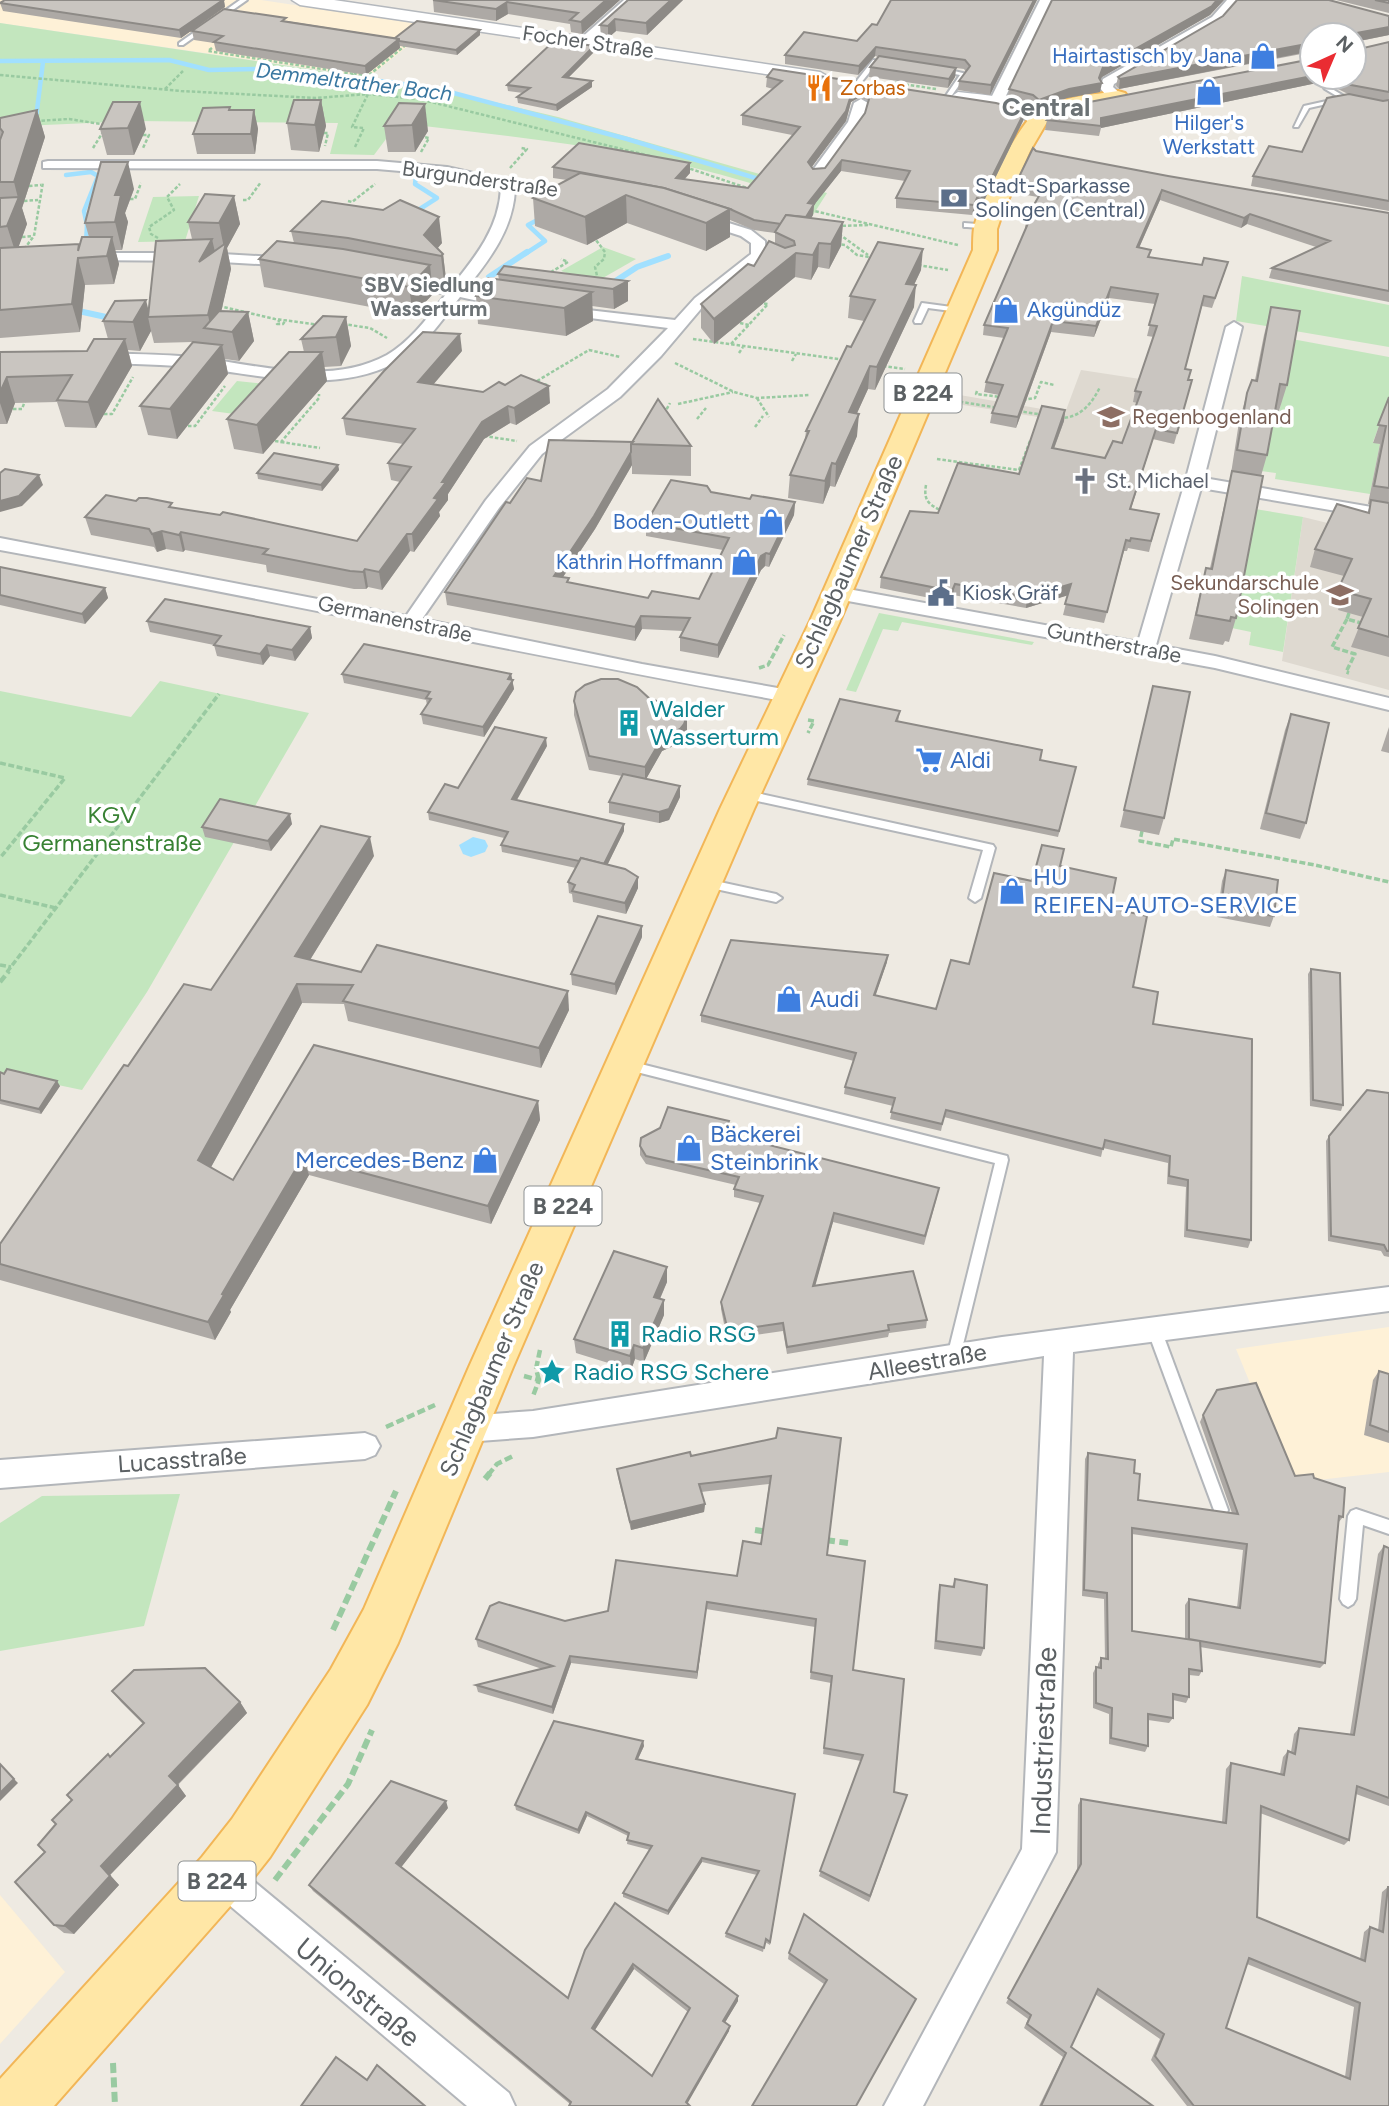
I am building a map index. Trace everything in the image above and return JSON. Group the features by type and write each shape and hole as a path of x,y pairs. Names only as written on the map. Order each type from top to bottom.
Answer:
{"main road":[{"name":"Focher Straße","path":"300,0 584,42 859,88"},
{"path":"939,96 1002,105 1068,107 1127,95"},
{"path":"1002,105 1024,111 1041,126"},
{"name":"Schlagbaumer Straße","path":"15,2106 221,1876 251,1838 349,1687 381,1626 443,1411 625,1065 959,310 979,237 1021,150 1041,126 1068,107"}],"street":[{"path":"584,42 631,0"},
{"path":"1002,105 1046,0"},
{"path":"1127,95 1107,88 1108,82 1216,20 1233,0"},
{"path":"817,174 855,122 859,88"},
{"name":"Burgunderstraße","path":"48,165 347,164 447,171 503,184 600,196"},
{"path":"76,357 183,361 239,369 319,375 367,369 384,362 408,346 484,257 499,232 508,204 503,184"},
{"path":"411,622 515,472 541,446 614,393 650,358 700,301 764,256 758,241 746,233 682,212"},
{"path":"75,258 157,256 262,259 311,264"},
{"path":"382,276 504,302 561,309 674,330"},
{"path":"1145,650 1194,482 1234,327"},
{"path":"1194,482 1389,515"},
{"name":"Germanenstraße","path":"0,544 789,696"},
{"name":"Guntherstraße","path":"836,593 1215,662 1389,704"},
{"name":"Alleestraße","path":"443,1411 533,1424 954,1357 1389,1299"},
{"name":"Industriestraße","path":"903,2106 1039,1852 1059,1342"},
{"name":"Lucasstraße","path":"0,1474 372,1438"},
{"name":"Unionstraße","path":"221,1876 496,2106"}],"lane":[{"path":"181,44 244,0"},
{"path":"859,88 875,61 901,64"},
{"path":"926,68 964,74 939,96"},
{"path":"1332,91 1357,102"},
{"path":"1296,126 1306,107 1346,99"},
{"path":"918,321 925,305 959,310"},
{"path":"743,794 989,848 975,898"},
{"path":"705,883 776,898"},
{"path":"625,1065 1002,1160 954,1357"},
{"path":"1154,1329 1221,1510"},
{"path":"1348,1599 1356,1516 1389,1527"}],"path":[{"path":"219,49 208,51 352,78 368,76 411,41 404,40"},
{"path":"165,89 183,71"},
{"path":"0,75 316,98 368,94 431,102 594,140 659,159"},
{"path":"352,78 368,94"},
{"path":"347,164 363,128 352,127 368,94"},
{"path":"27,121 69,118 108,125"},
{"path":"143,135 149,135 143,148"},
{"path":"503,184 515,162 527,149 521,148"},
{"path":"510,162 515,162"},
{"path":"157,256 164,241 151,234 149,227 157,219 174,210 167,197 176,185 199,178 203,172 226,163"},
{"path":"683,166 747,188 754,197"},
{"path":"709,183 715,177"},
{"path":"243,200 248,200 261,182"},
{"path":"18,253 34,236 41,185 29,186"},
{"path":"24,201 38,200"},
{"path":"805,210 873,225 979,237"},
{"path":"817,211 819,224"},
{"path":"832,228 873,225"},
{"path":"561,309 565,302 559,300 559,297 594,283 599,278 595,269 604,259 605,252 589,231"},
{"path":"836,233 872,257"},
{"path":"22,237 34,236"},
{"path":"832,243 845,245 857,255 885,260"},
{"path":"504,302 568,262 561,259"},
{"path":"910,264 956,271"},
{"path":"731,345 768,304 760,302"},
{"path":"212,305 280,319 277,324 283,324 286,320 324,325"},
{"path":"740,323 748,325"},
{"path":"337,324 359,326 383,334 387,342 380,354 384,362"},
{"path":"674,330 731,345 848,360 843,368"},
{"path":"739,353 743,347"},
{"path":"537,381 589,350 650,358 734,392 757,398 810,395"},
{"path":"792,361 796,355"},
{"path":"104,414 112,414 146,360"},
{"path":"570,362 576,364"},
{"path":"872,364 910,370"},
{"path":"188,426 195,426 239,369"},
{"path":"281,442 319,398 319,375"},
{"path":"524,380 547,385"},
{"path":"1016,399 1027,401 1035,398 1041,382 1054,385"},
{"path":"120,386 128,386"},
{"path":"945,400 1065,419 1074,416 1088,405 1100,387"},
{"path":"13,409 22,409 29,391"},
{"path":"977,391 976,394 1005,398"},
{"path":"678,404 734,392"},
{"path":"209,398 215,399"},
{"path":"757,398 769,417"},
{"path":"661,421 670,402"},
{"path":"697,419 705,408"},
{"path":"300,411 306,413"},
{"path":"755,427 763,416"},
{"path":"472,434 541,446"},
{"path":"275,440 320,449"},
{"path":"1019,470 1030,441 1041,442"},
{"path":"937,459 1034,472"},
{"path":"926,485 924,495 929,505 950,513"},
{"path":"1357,675 1346,672 1355,654 1332,647 1348,616 1361,623 1370,619"},
{"path":"0,982 219,694"},
{"path":"0,763 65,778 0,858"},
{"path":"1142,831 1140,841 1171,847 1173,839 1389,882"},
{"path":"0,844 10,846"},
{"path":"0,895 56,908"},
{"path":"0,965 11,967"},
{"path":"372,1438 443,1411"},
{"path":"331,1633 400,1481"},
{"path":"755,1530 781,1534"},
{"path":"821,1539 848,1543"},
{"path":"113,2063 115,2106"}],"shaded area":[{"path":"0,0 261,0 435,26 369,77 0,23"},
{"name":"Regenbogenland","path":"1081,370 1160,382 1185,411 1174,444 1152,439 1103,469 1051,459 1063,421 944,402 948,393 1065,413"},
{"name":"Sekundarschule Solingen","path":"1303,517 1389,538 1389,690 1282,661"},
{"path":"1389,1327 1389,1472 1291,1483 1236,1349"},
{"path":"0,1895 65,1972 0,2044"}],"green space":[{"path":"0,23 430,87 558,117 827,193 813,215 785,211 747,189 750,183 664,161 576,145 398,123 374,155 330,154 338,123 134,121 0,127"},
{"path":"199,196 185,241 138,242 153,197"},
{"path":"603,247 636,259 594,283 561,271"},
{"path":"1242,276 1389,305 1389,347 1236,321"},
{"path":"1292,339 1389,357 1389,400 1373,442 1380,444 1370,494 1275,479 1276,473 1261,471 1272,413 1279,414"},
{"path":"237,381 265,384 242,415 212,411"},
{"path":"1255,509 1303,517 1283,652 1249,645 1251,632 1227,627"},
{"path":"879,613 1034,642 1032,645 902,622 898,631 883,629 856,692 846,690"},
{"name":"KGV Germanenstraße","path":"160,681 309,713 147,992 82,1090 10,1075 0,1089 0,691 131,717"},
{"path":"180,1494 144,1626 0,1651 0,1523 42,1496"}],"water":[{"path":"473,837 485,840 488,846 485,852 471,857 463,854 459,845"}],"building":[{"path":"5,0 223,0 179,30 0,3"},
{"path":"433,0 606,0 581,22 570,20 578,13 507,2 496,9"},
{"path":"628,0 671,0 646,23 615,19 608,26 600,25"},
{"path":"891,0 1034,0 991,85 959,81 970,66 965,60 876,47 859,66 785,55 804,32 857,41 872,24 877,25"},
{"path":"1052,0 1217,0 1212,6 1103,67 1099,78 1102,83 1069,89 1039,100 1033,95 1009,89"},
{"path":"1237,0 1329,0 1389,16 1389,27 1368,31 1368,21 1298,21 1298,46 1120,79 1118,77 1223,16"},
{"path":"224,9 399,39 365,66 214,42 223,36 192,31"},
{"path":"417,21 480,30 456,50 399,41 395,38"},
{"path":"555,40 594,46 563,77 592,81 556,105 517,97 530,88 507,85"},
{"path":"1389,42 1389,92 1368,88 1368,47"},
{"path":"879,56 956,68 949,79 870,67"},
{"path":"1298,62 1298,79 1101,118 1101,126 1047,120 1059,110"},
{"path":"773,69 996,103 1025,111 981,199 977,198 974,205 896,198 910,171 842,160 808,203 814,204 806,217 786,215 781,224 754,220 730,209 664,188 553,167 579,143 690,163 676,178 748,188 800,127 742,115 782,81 767,77","holes":["860,87 871,92 865,113 825,168 813,169 808,162 846,111 852,92"]},
{"path":"1349,94 1389,100 1389,201 1253,176 1269,146 1302,152 1327,98"},
{"path":"294,100 321,100 315,125 287,123"},
{"path":"113,102 140,102 128,128 100,129"},
{"path":"399,103 425,104 412,125 384,126"},
{"path":"230,107 229,110 254,110 251,134 193,134 203,108"},
{"path":"37,110 14,182 0,182 0,140 3,132 0,118"},
{"path":"1033,148 1036,151 1168,176 1389,213 1389,291 1272,268 1330,241 1250,214 1244,218 1162,190 1137,247 1151,250 1148,257 1202,265 1204,258 1228,262 1215,298 1204,296 1185,369 1191,370 1188,380 1192,380 1177,433 1156,429 1130,509 1159,514 1151,541 1131,538 1130,541 1126,540 1107,612 1065,604 1071,584 1027,597 955,584 952,591 881,577 910,511 938,513 958,463 1019,474 1042,406 1065,410 1052,448 1105,458 1113,441 1122,443 1141,392 1135,391 1157,326 1149,325 1158,294 1111,287 1096,326 1053,321 1018,417 992,413 1003,385 986,382 1008,328 984,325 1029,221 1026,219 1044,187 1016,183"},
{"path":"101,162 128,162 115,195 121,195 115,222 85,223"},
{"path":"580,173 664,188 730,209 706,223 626,195 585,217 533,198"},
{"path":"205,194 234,196 219,223 188,222"},
{"path":"19,197 7,226 0,227 0,198"},
{"path":"400,200 439,217 424,235 443,254 441,256 348,238 291,231 322,201 383,210"},
{"path":"786,215 843,222 831,244 819,243 813,255 796,253 714,319 701,304 748,264 754,266 769,241 785,248 795,245 794,241 775,232"},
{"path":"82,237 112,237 107,256 78,258 72,304 0,310 0,248 79,244 78,251"},
{"path":"212,239 199,262 226,243 208,315 148,317 156,241"},
{"path":"277,241 343,249 430,265 409,287 259,259"},
{"path":"878,242 923,249 906,284 916,285 877,367 870,366 849,412 859,414 836,464 832,463 825,481 790,475 809,431 806,431 847,346 851,347 875,300 850,296"},
{"path":"504,266 628,281 613,289 498,274"},
{"path":"488,278 592,292 564,308 476,296"},
{"path":"146,300 133,322 103,321 115,301"},
{"path":"1271,307 1300,311 1287,385 1280,384 1267,455 1237,450 1247,393 1252,380 1257,381"},
{"path":"219,311 248,312 232,332 204,328"},
{"path":"323,316 346,317 336,337 301,339"},
{"path":"423,332 460,334 418,382 483,392 499,382 505,385 521,375 549,386 514,408 508,406 482,422 442,482 446,482 434,498 438,499 412,534 407,534 379,572 365,569 363,572 350,571 263,554 268,549 181,532 179,535 162,531 152,534 149,529 85,517 106,495 136,501 139,498 147,498 172,503 169,507 220,515 223,512 357,541 411,467 388,463 415,429 343,418"},
{"path":"94,339 125,339 88,402 57,400 72,375 7,377 0,392 0,352 87,351"},
{"path":"193,342 222,345 170,409 140,406"},
{"path":"289,352 322,352 257,425 227,419"},
{"path":"1389,397 1389,488 1374,486 1386,426 1378,425"},
{"path":"658,399 691,446 631,444"},
{"path":"549,440 633,442 631,452 594,516 554,576 569,578 567,582 648,598 652,591 699,599 729,538 646,523 671,480 707,486 711,492 750,499 752,495 795,502 770,554 761,556 718,645 680,637 690,618 641,616 635,627 445,592 506,502 510,503 527,478 541,481"},
{"path":"274,453 338,465 321,485 257,473"},
{"path":"5,469 39,475 19,496 0,501 0,473"},
{"path":"1232,471 1263,476 1236,618 1231,617 1230,621 1196,615 1206,568 1212,569"},
{"path":"1371,500 1389,503 1389,637 1358,628 1371,599 1345,592 1347,587 1340,585 1352,559 1315,549 1337,504 1369,513"},
{"path":"0,567 105,588 82,614 0,595"},
{"path":"165,599 310,627 292,650 267,645 260,654 214,645 221,636 147,621"},
{"path":"364,644 511,674 508,679 513,680 483,727 421,714 431,699 426,698 430,692 342,674"},
{"path":"601,679 618,679 637,687 650,699 678,707 687,716 680,729 662,738 645,767 589,756 574,701 576,692"},
{"path":"1153,686 1190,692 1164,818 1124,810"},
{"name":"Aldi","path":"840,699 900,711 896,721 1042,750 1040,760 1076,767 1059,831 808,779"},
{"path":"1291,714 1329,723 1306,823 1266,813"},
{"path":"495,727 546,738 512,799 624,824 604,864 501,845 508,832 428,812 445,784 458,788"},
{"path":"623,774 680,786 669,809 659,812 609,802"},
{"path":"220,799 290,814 268,841 202,827"},
{"path":"321,826 370,837 295,956 361,972 377,945 568,991 539,1048 343,1001 353,985 297,984 198,1160 233,1180 314,1045 538,1101 488,1206 303,1157 208,1322 0,1264 0,1244 124,1065 128,1066 184,984 211,990"},
{"path":"1042,845 1064,849 1060,866 1116,878 1110,908 1147,916 1133,987 1158,992 1153,1024 1252,1039 1251,1240 1187,1230 1188,1180 1169,1176 1170,1156 1105,1140 1103,1149 946,1110 942,1124 891,1112 895,1098 845,1087 856,1053 701,1015 731,940 888,955 874,995 936,1009 951,960 969,964 994,873 1032,881"},
{"path":"581,858 625,869 638,877 625,903 572,891 575,885 568,882"},
{"path":"1226,870 1278,880 1274,916 1221,906"},
{"path":"598,916 642,926 615,984 571,974"},
{"path":"1311,969 1340,973 1343,1105 1313,1100"},
{"path":"7,1069 57,1081 39,1109 0,1100 0,1072 4,1074"},
{"path":"1367,1090 1389,1093 1389,1251 1384,1245 1331,1236 1329,1136"},
{"path":"668,1107 729,1121 725,1132 738,1135 737,1137 939,1188 925,1236 834,1213 813,1286 913,1271 927,1320 888,1325 889,1330 787,1347 783,1323 728,1331 721,1302 763,1196 734,1189 739,1177 646,1156 640,1146 641,1138 660,1128"},
{"name":"Radio RSG","path":"614,1251 667,1267 654,1297 664,1300 643,1348 634,1345 630,1356 574,1339"},
{"path":"1379,1371 1389,1374 1389,1432 1370,1425"},
{"path":"1256,1383 1295,1476 1313,1474 1314,1478 1345,1488 1343,1517 1339,1516 1325,1663 1189,1639 1189,1599 1240,1608 1247,1544 1132,1528 1132,1631 1200,1641 1202,1671 1189,1669 1189,1697 1173,1694 1173,1718 1148,1714 1148,1746 1111,1738 1112,1708 1096,1703 1096,1667 1101,1668 1101,1658 1108,1659 1107,1593 1084,1590 1088,1453 1135,1460 1134,1473 1140,1474 1138,1500 1238,1514 1203,1415 1217,1390"},
{"path":"778,1428 841,1438 827,1555 865,1561 853,1670 904,1679 894,1792 907,1795 870,1896 820,1871 863,1755 824,1748 832,1676 811,1672 816,1619 707,1602 697,1672 570,1656 552,1707 476,1685 553,1666 476,1639 490,1606 499,1602 565,1621 608,1611 616,1560 737,1576 743,1541 761,1544 771,1476 699,1484 705,1504 630,1522 617,1469 690,1452 691,1456 776,1438"},
{"path":"1384,1546 1389,1548 1389,1798 1357,1786 1349,1840 1261,1806 1257,1917 1365,1961 1370,1927 1383,1932 1389,1887 1389,2106 1194,2106 1155,2056 1164,2034 1098,1989 1071,2047 1153,2106 1041,2106 1066,2053 1027,2024 1031,2015 1008,1998 1081,1864 1081,1799 1226,1823 1231,1763 1284,1775 1288,1751 1295,1754 1299,1728 1354,1735","holes":["1249,1958 1360,2003 1350,2079 1226,2028"]},
{"path":"955,1579 987,1585 984,1648 936,1641 940,1585 954,1587"},
{"path":"205,1668 240,1702 169,1776 178,1785 101,1866 110,1876 64,1926 54,1925 15,1882 45,1852 38,1845 56,1824 52,1820 72,1800 67,1795 144,1723 112,1691 134,1670"},
{"path":"554,1721 643,1741 636,1759 795,1794 770,1942 766,1939 764,1948 726,1933 759,1871 702,1858 668,1911 623,1893 652,1846 627,1840 629,1833 586,1812 578,1830 515,1805"},
{"path":"0,1764 14,1779 0,1793"},
{"path":"391,1781 446,1801 396,1863 568,1998 585,1950 615,1903 738,1996 723,2021 730,2026 686,2102 690,2106 569,2106 571,2102 309,1885","holes":["633,1964 690,2008 652,2076 592,2028"]},
{"path":"804,1914 916,1999 856,2106 752,2106 827,1980 789,1953"},
{"path":"336,2057 367,2080 377,2065 425,2106 301,2106"}],"waterway":[{"name":"Demmeltrather Bach","path":"0,61 169,60 209,70 259,69 320,79 354,78 396,83 446,91 627,139 765,181"},
{"path":"36,118 43,62"},
{"path":"66,175 91,172 98,176 84,211 87,225 86,243"},
{"path":"412,214 437,198 415,184 416,176"},
{"path":"525,254 545,241 528,225 543,217"},
{"path":"489,277 527,252"},
{"path":"608,286 637,267 668,256"},
{"path":"74,310 115,319"}],"place":[{"name":"Hairtastisch by Jana","path":"1263,56"},
{"name":"Zorbas","path":"819,88"},
{"name":"Hilger's Werkstatt","path":"1209,92"},
{"name":"Stadt-Sparkasse Solingen (Central)","path":"954,198"},
{"name":"Akgündüz","path":"1006,310"},
{"name":"Regenbogenland","path":"1111,417"},
{"name":"St. Michael","path":"1085,481"},
{"name":"Boden-Outlett","path":"771,522"},
{"name":"Kathrin Hoffmann","path":"744,562"},
{"name":"Kiosk Gräf","path":"941,593"},
{"name":"Sekundarschule Solingen","path":"1340,595"},
{"name":"Walder Wasserturm","path":"629,723"},
{"name":"Aldi","path":"929,760"},
{"name":"HU REIFEN-AUTO-SERVICE","path":"1012,891"},
{"name":"Audi","path":"789,999"},
{"name":"Bäckerei Steinbrink","path":"689,1148"},
{"name":"Mercedes-Benz","path":"485,1160"},
{"name":"Radio RSG","path":"620,1334"},
{"name":"Radio RSG Schere","path":"552,1372"}],"district":[{"name":"Central","path":"1046,107"},
{"name":"SBV Siedlung Wasserturm","path":"429,297"}]}
